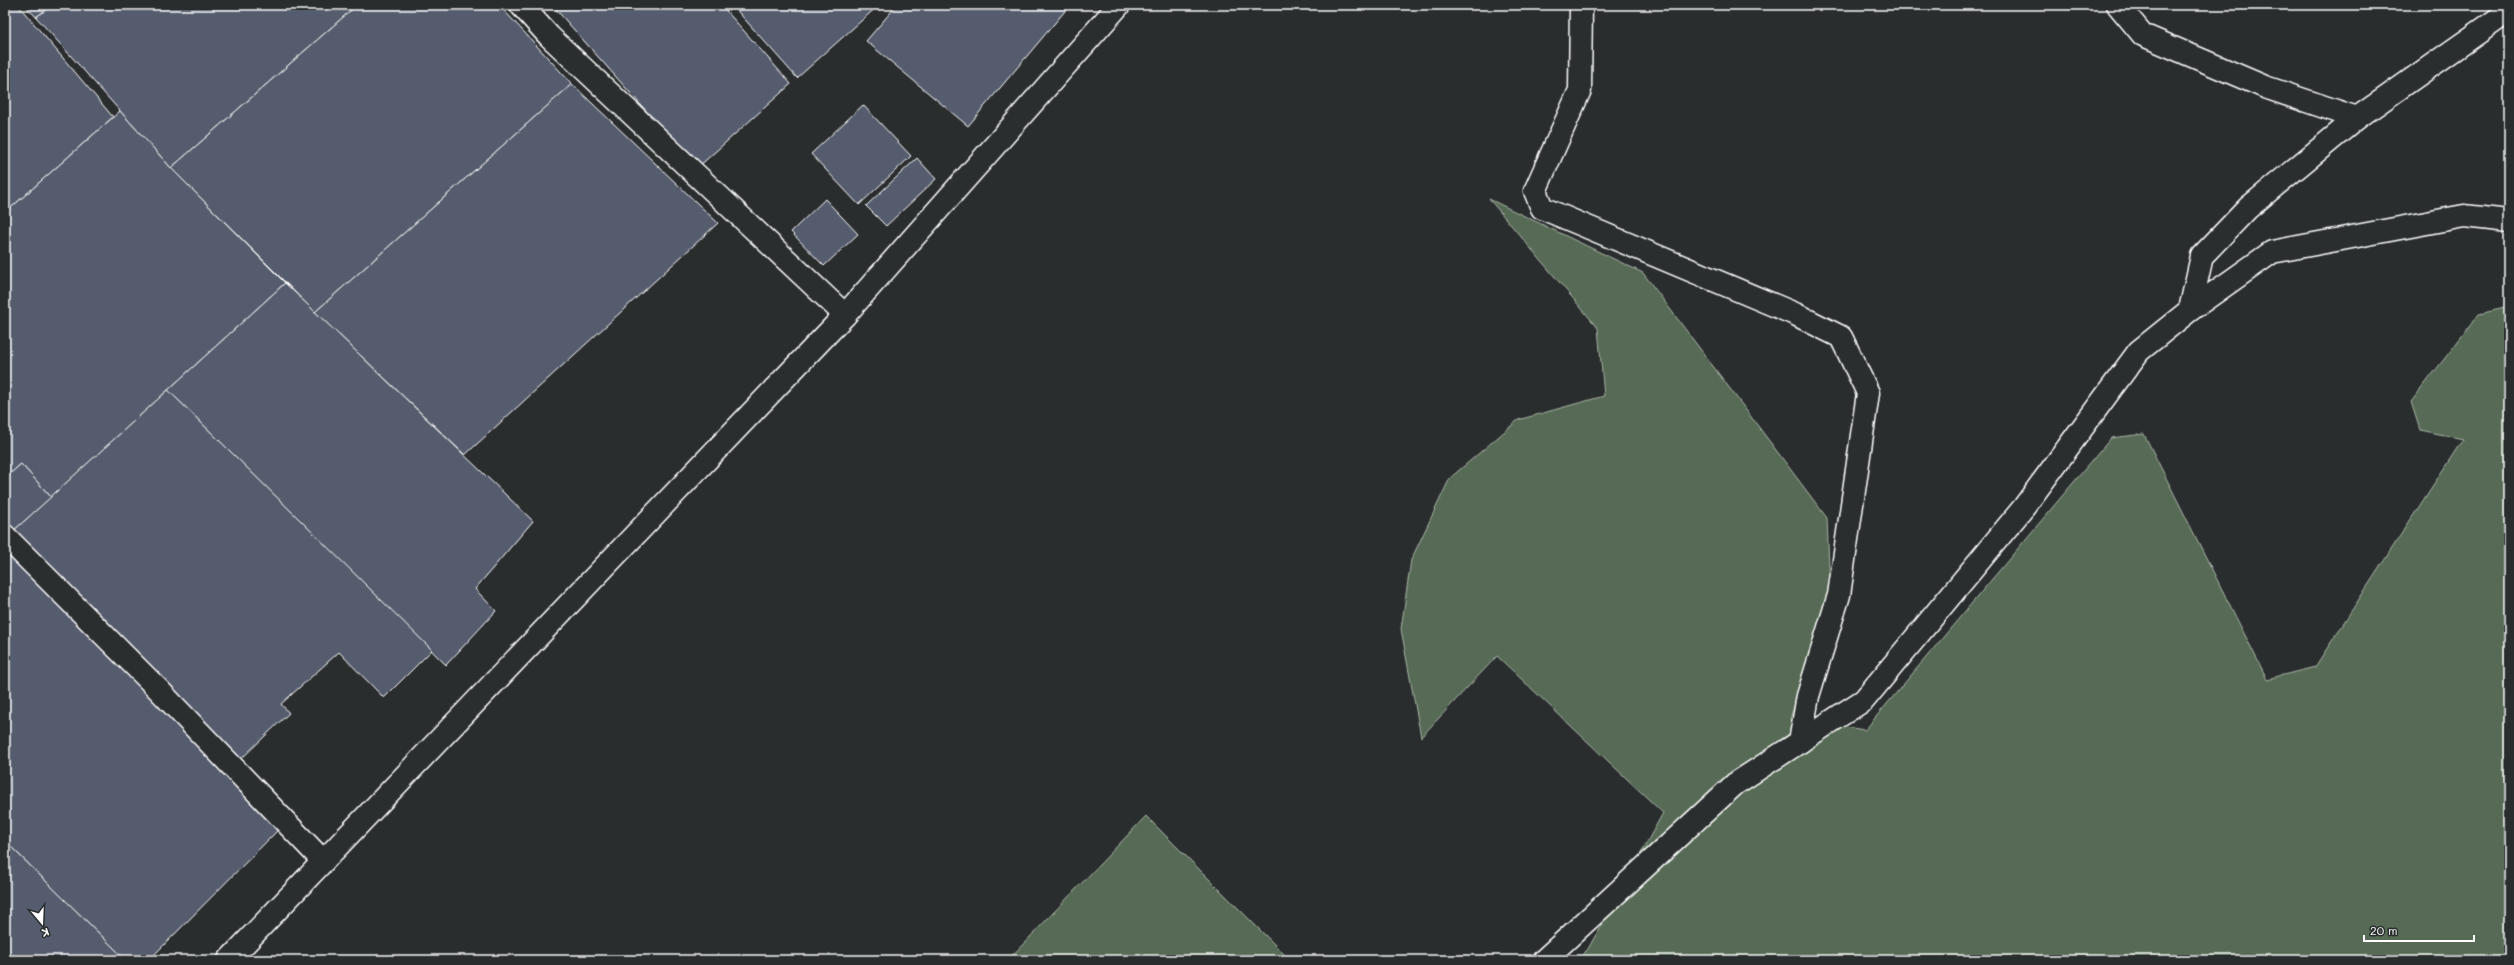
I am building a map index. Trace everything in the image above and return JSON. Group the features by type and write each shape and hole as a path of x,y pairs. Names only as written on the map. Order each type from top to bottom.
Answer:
{"street":[{"path":"521,5 549,36 845,315"},
{"path":"229,960 845,315 1119,5"},
{"path":"1581,5 1580,90 1535,191 1542,208 1795,314 1841,337 1868,393 1839,595 1808,696 1800,742"},
{"path":"2118,5 2143,36 2265,87 2357,118"},
{"path":"2190,310 2202,256 2248,208 2357,118 2509,11"},
{"path":"1544,960 1736,784 1864,700 2024,507 2139,351 2190,310 2272,252 2464,216 2509,221"},
{"path":"5,536 158,689 324,861"}],"green space":[{"path":"1489,199 1643,273 1827,518 1830,593 1790,719 1865,730 2111,438 2144,434 2267,679 2315,667 2463,439 2420,430 2411,402 2479,314 2509,307 2509,960 1577,960 1588,949 1663,813 1497,656 1421,737 1401,629 1411,560 1450,478 1518,420 1604,396 1598,328"},
{"path":"1146,816 1290,960 1008,960"}],"building":[{"path":"5,5 18,5 113,117 5,213"},
{"path":"25,5 53,5 36,17"},
{"path":"53,5 357,5 171,168 36,17"},
{"path":"357,5 499,5 572,84 315,312 171,168"},
{"path":"552,5 721,5 791,84 697,168"},
{"path":"732,5 879,5 797,78"},
{"path":"897,5 1070,5 968,126 866,41"},
{"path":"572,84 718,223 465,455 315,312"},
{"path":"863,105 911,156 859,205 811,154"},
{"path":"120,111 171,168 285,283 51,497 21,464 5,478 5,213"},
{"path":"917,158 936,179 886,226 866,206"},
{"path":"825,199 858,234 824,266 791,232"},
{"path":"285,283 533,521 475,589 496,611 446,665 168,390"},
{"path":"168,390 432,650 384,698 339,652 281,704 289,713 240,760 12,532"},
{"path":"21,464 51,497 12,532 5,524 5,478"},
{"path":"5,551 281,827 149,960 126,960 5,841"},
{"path":"5,841 119,953 109,960 5,960"}]}
